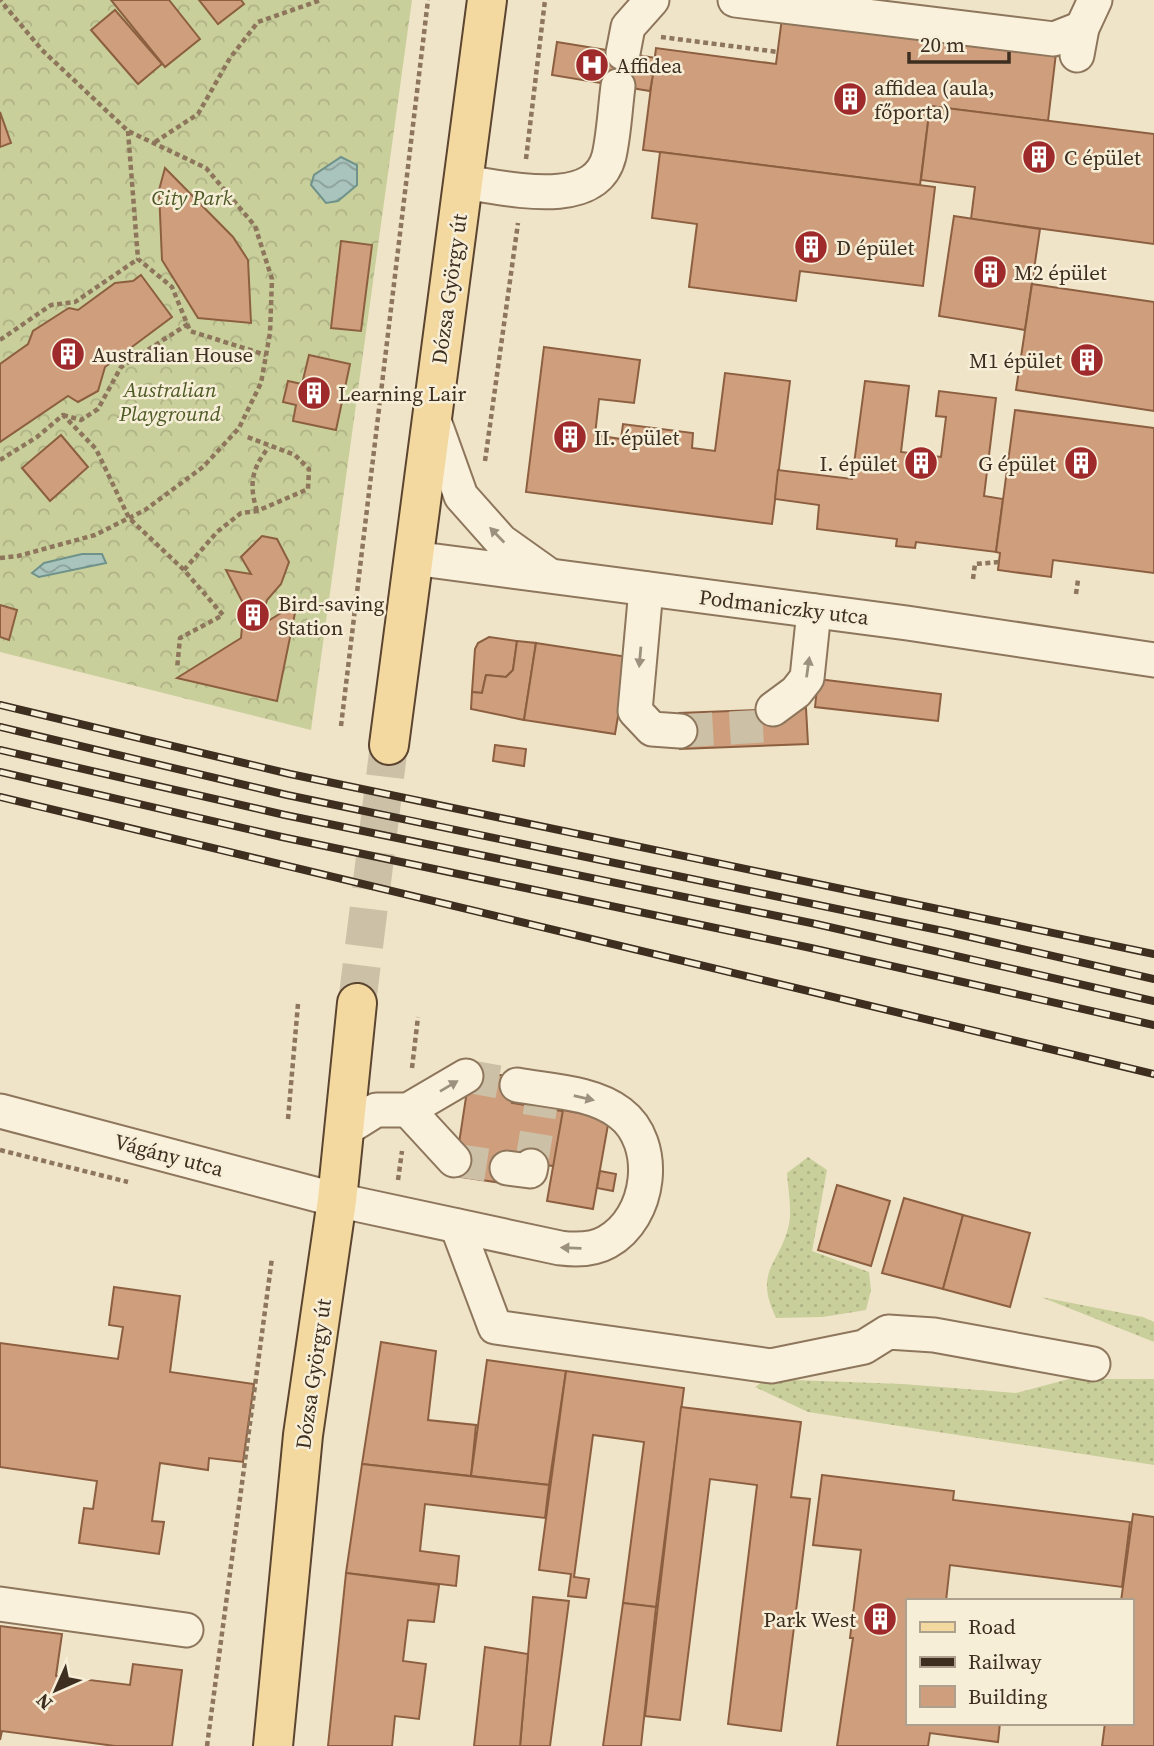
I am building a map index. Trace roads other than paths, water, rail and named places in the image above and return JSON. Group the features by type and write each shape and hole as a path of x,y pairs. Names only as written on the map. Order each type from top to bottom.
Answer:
{"main road":[{"name":"Dózsa György út","path":"389,745 487,0"},
{"name":"Dózsa György út","path":"273,1746 302,1449 337,1200 357,1003"}],"street":[{"path":"623,53 628,27 652,0"},
{"path":"735,0 1054,40 1084,28"},
{"path":"463,182 564,193 583,187 598,176 608,158 618,86"},
{"path":"432,415 461,496 501,541 551,576"},
{"name":"Podmaniczky utca","path":"413,558 814,611 1154,660"},
{"path":"646,589 635,711 652,729 680,731"},
{"path":"774,709 796,692 807,678 814,611"},
{"path":"344,1130 376,1110 408,1109 466,1076"},
{"name":"Vágány utca","path":"0,1111 337,1200 457,1226 574,1250 610,1241 632,1216 645,1181 647,1158 642,1139 633,1125 608,1105 534,1093"},
{"path":"408,1109 454,1160"},
{"path":"457,1226 495,1327 771,1366 864,1346 888,1332 934,1335 1093,1364"},
{"path":"0,1604 186,1630"}],"water":[{"path":"341,157 357,165 357,185 338,201 326,203 311,185 314,175"},
{"path":"82,554 102,554 106,563 39,577 32,573 44,563"}],"tunnel":[{"path":"680,731 765,726 773,709"},
{"path":"357,1003 389,745"},
{"path":"466,1076 517,1085"},
{"path":"531,1166 541,1105"},
{"path":"454,1160 507,1168"}],"railway":[{"path":"0,705 290,774 1154,954"},
{"path":"0,727 287,795 948,932 1154,979"},
{"path":"0,750 285,815 816,924 1154,1001"},
{"path":"0,772 282,837 811,948 1154,1025"},
{"path":"0,797 1154,1074"}],"place":[{"name":"Affidea","path":"592,65"},
{"name":"affidea (aula, főporta)","path":"850,99"},
{"name":"C épület","path":"1039,157"},
{"name":"D épület","path":"811,247"},
{"name":"M2 épület","path":"990,272"},
{"name":"Australian House","path":"68,354"},
{"name":"M1 épület","path":"1087,360"},
{"name":"Learning Lair","path":"314,393"},
{"name":"II. épület","path":"570,437"},
{"name":"I. épület","path":"921,463"},
{"name":"G épület","path":"1081,463"},
{"name":"Bird-saving Station","path":"253,615"},
{"name":"Park West","path":"880,1619"}],"park label":[{"name":"City Park","path":"192,197"},
{"name":"Australian Playground","path":"170,401"}]}
